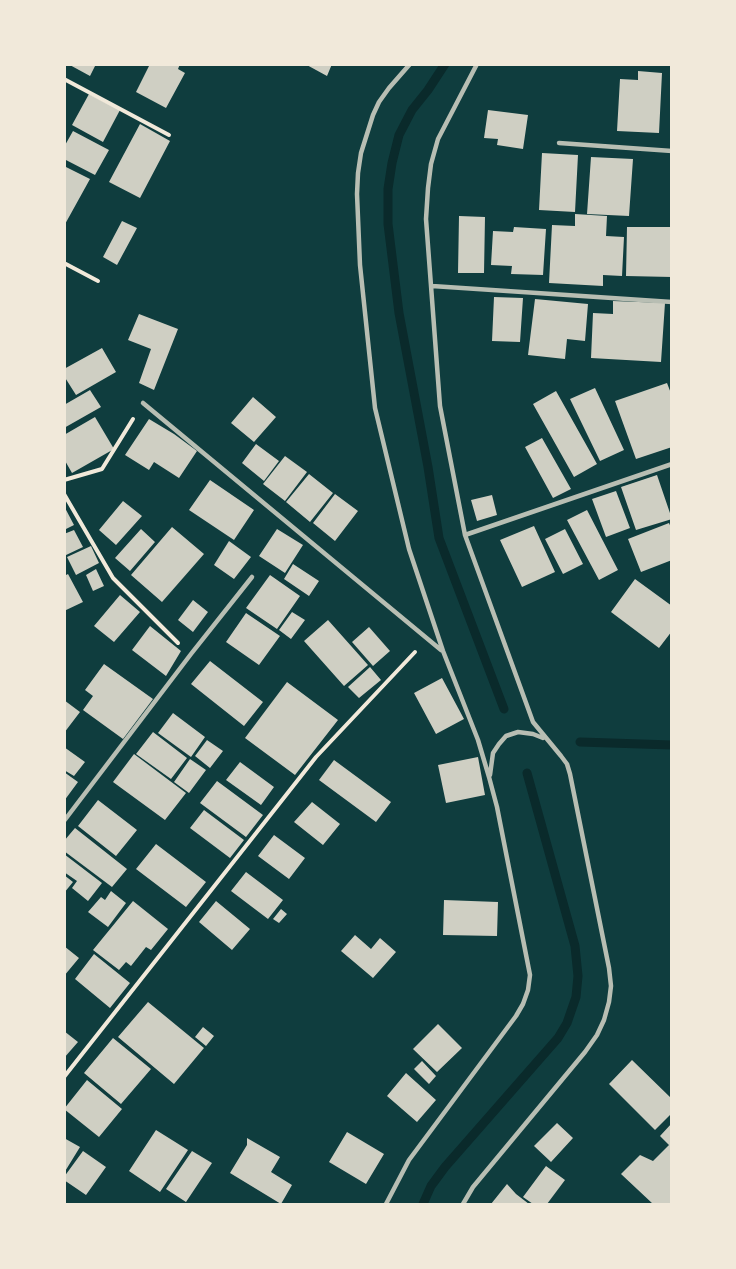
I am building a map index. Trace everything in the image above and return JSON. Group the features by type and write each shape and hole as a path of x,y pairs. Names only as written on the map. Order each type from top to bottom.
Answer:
{"lane":[{"path":"386,1204 409,1160 524,1004 530,975 489,777 478,740 443,651 409,549 375,408 357,224 358,173 366,134 379,102 410,64"},
{"path":"463,1204 473,1187 597,1035 604,1020 611,986 570,774 567,764 533,722 528,711 465,535 440,406 426,219 431,164 438,139 477,64"},
{"path":"559,142 672,151"},
{"path":"432,286 672,302"},
{"path":"143,403 443,651"},
{"path":"465,535 672,464"},
{"path":"64,821 252,577"},
{"path":"489,777 493,753 506,736 518,732 545,738"}],"path":[{"path":"64,79 169,135"},
{"path":"64,263 98,281"},
{"path":"64,480 102,469 143,403"},
{"path":"64,494 113,578 191,654"},
{"path":"64,1077 316,757 410,657"}],"building":[{"path":"68,64 96,64 90,76"},
{"path":"150,64 180,64 178,69 185,73 166,108 136,92"},
{"path":"305,64 332,64 327,76"},
{"path":"638,71 662,73 659,133 617,131 620,79 638,80"},
{"path":"89,94 120,110 103,142 72,125"},
{"path":"488,110 528,115 523,149 497,145 498,139 484,138"},
{"path":"140,124 170,141 140,198 109,182"},
{"path":"73,131 109,150 95,175 64,159 64,147"},
{"path":"542,153 578,155 575,212 539,210"},
{"path":"591,157 633,159 629,216 587,214"},
{"path":"64,166 90,179 64,226"},
{"path":"575,214 607,216 606,236 624,237 622,276 603,275 603,286 549,283 552,225 575,226"},
{"path":"459,216 485,217 484,273 458,273"},
{"path":"122,221 137,228 117,265 103,257"},
{"path":"514,227 546,229 543,275 511,274 512,266 491,265 493,231 513,232"},
{"path":"627,227 672,227 672,277 626,276"},
{"path":"494,297 523,298 520,342 492,341"},
{"path":"535,299 588,304 585,341 567,339 565,359 528,355"},
{"path":"613,301 665,303 661,362 591,358 593,313 613,314"},
{"path":"139,314 178,329 154,390 139,383 151,349 128,340"},
{"path":"102,348 116,372 76,395 64,376 64,369"},
{"path":"667,383 672,396 672,447 636,459 615,401"},
{"path":"595,388 624,450 600,461 570,399"},
{"path":"90,390 101,407 64,428 64,405"},
{"path":"556,391 597,464 574,477 533,404"},
{"path":"253,397 276,417 254,442 231,423"},
{"path":"95,417 114,449 72,473 64,459 64,435"},
{"path":"149,419 197,451 179,478 154,462 149,470 125,455"},
{"path":"542,438 571,489 553,498 525,447"},
{"path":"256,444 279,461 264,481 242,463"},
{"path":"285,456 307,472 285,501 263,484"},
{"path":"309,474 333,493 310,522 286,502"},
{"path":"657,475 672,519 636,530 621,487"},
{"path":"210,480 254,510 234,540 189,510"},
{"path":"616,491 630,528 606,537 592,499"},
{"path":"335,494 358,511 335,541 313,523"},
{"path":"492,495 497,515 477,521 471,500"},
{"path":"123,501 142,516 116,545 99,530"},
{"path":"64,506 74,525 64,530"},
{"path":"587,510 618,570 599,580 567,520"},
{"path":"669,523 672,530 672,560 641,572 628,539"},
{"path":"534,526 555,572 522,587 500,540"},
{"path":"172,527 204,554 162,602 131,575"},
{"path":"141,529 155,542 130,571 115,558"},
{"path":"277,529 303,545 285,573 259,556"},
{"path":"565,529 583,564 563,574 545,539"},
{"path":"74,530 83,547 64,556 64,534"},
{"path":"229,541 251,557 234,579 214,565"},
{"path":"91,546 99,563 76,575 67,557"},
{"path":"293,564 319,581 309,596 284,579"},
{"path":"96,569 104,586 93,591 86,575"},
{"path":"68,574 83,602 64,611 64,576"},
{"path":"270,575 300,596 277,629 246,608"},
{"path":"635,579 672,606 672,631 659,648 611,612"},
{"path":"120,595 140,612 114,642 94,626"},
{"path":"193,600 208,612 193,632 178,620"},
{"path":"292,612 305,620 291,639 279,630"},
{"path":"246,613 280,636 259,665 226,642"},
{"path":"328,620 368,665 344,686 304,641"},
{"path":"150,626 181,651 166,676 132,650"},
{"path":"369,627 390,651 373,666 352,642"},
{"path":"210,661 263,702 244,726 191,684"},
{"path":"104,664 153,699 123,739 83,710 93,696 85,690"},
{"path":"370,667 381,680 359,698 348,687"},
{"path":"442,678 464,719 436,734 414,693"},
{"path":"287,682 338,720 295,775 245,738"},
{"path":"64,700 80,712 64,733"},
{"path":"173,713 205,737 191,757 158,733"},
{"path":"153,732 187,758 171,779 136,754"},
{"path":"207,740 223,751 210,768 195,756"},
{"path":"64,747 85,762 74,776 64,770"},
{"path":"134,754 186,793 165,820 113,782"},
{"path":"478,757 485,795 446,803 438,765"},
{"path":"190,759 206,770 189,793 174,782"},
{"path":"334,760 391,802 376,822 319,780"},
{"path":"240,762 274,787 261,805 226,780"},
{"path":"64,772 78,782 64,801"},
{"path":"217,781 263,815 246,837 200,803"},
{"path":"98,800 137,830 116,856 78,826"},
{"path":"312,802 340,824 323,845 294,822"},
{"path":"204,810 244,840 230,858 190,828"},
{"path":"75,828 127,869 112,887 64,851 64,841"},
{"path":"274,835 305,858 289,879 258,856"},
{"path":"156,844 206,882 186,907 136,869"},
{"path":"64,854 102,883 88,901 72,888 77,881 64,872"},
{"path":"246,872 283,900 268,919 231,891"},
{"path":"64,875 73,882 64,893"},
{"path":"111,891 126,903 108,927 88,912 101,897 105,900"},
{"path":"444,900 498,902 497,936 443,935"},
{"path":"133,901 168,929 151,950 146,947 131,966 126,962 119,970 93,950"},
{"path":"216,901 250,929 232,950 199,922"},
{"path":"281,909 287,914 279,923 273,919"},
{"path":"355,935 371,949 380,938 396,952 373,978 341,951"},
{"path":"64,946 79,958 64,976"},
{"path":"94,954 130,983 110,1008 75,979"},
{"path":"148,1002 204,1048 174,1084 118,1037"},
{"path":"438,1024 462,1048 437,1072 413,1049"},
{"path":"203,1027 214,1036 206,1046 195,1037"},
{"path":"64,1031 78,1042 64,1058"},
{"path":"113,1038 151,1069 121,1104 84,1073"},
{"path":"632,1060 672,1099 672,1113 655,1130 609,1084"},
{"path":"422,1061 436,1076 429,1084 414,1069"},
{"path":"406,1073 436,1100 417,1122 387,1096"},
{"path":"87,1080 122,1109 99,1137 64,1109"},
{"path":"557,1123 573,1138 551,1162 534,1146"},
{"path":"672,1123 672,1204 653,1204 621,1174 640,1155 653,1161 669,1145 660,1136"},
{"path":"156,1130 188,1150 160,1192 129,1171"},
{"path":"347,1132 384,1154 366,1184 329,1162"},
{"path":"64,1138 80,1147 64,1173"},
{"path":"247,1138 280,1157 271,1172 292,1185 281,1204 230,1173 247,1145"},
{"path":"83,1151 106,1167 86,1195 64,1180"},
{"path":"192,1151 212,1163 186,1202 166,1189"},
{"path":"546,1166 565,1180 547,1204 533,1204 523,1197"},
{"path":"507,1184 516,1194 529,1204 491,1204"}],"waterway":[{"path":"445,64 412,110 399,135 388,189 388,224 399,313 439,538 504,709"},
{"path":"580,742 672,745"},
{"path":"423,1204 431,1186 445,1167 558,1038 567,1023 576,997 578,976 575,946 527,773"}]}
